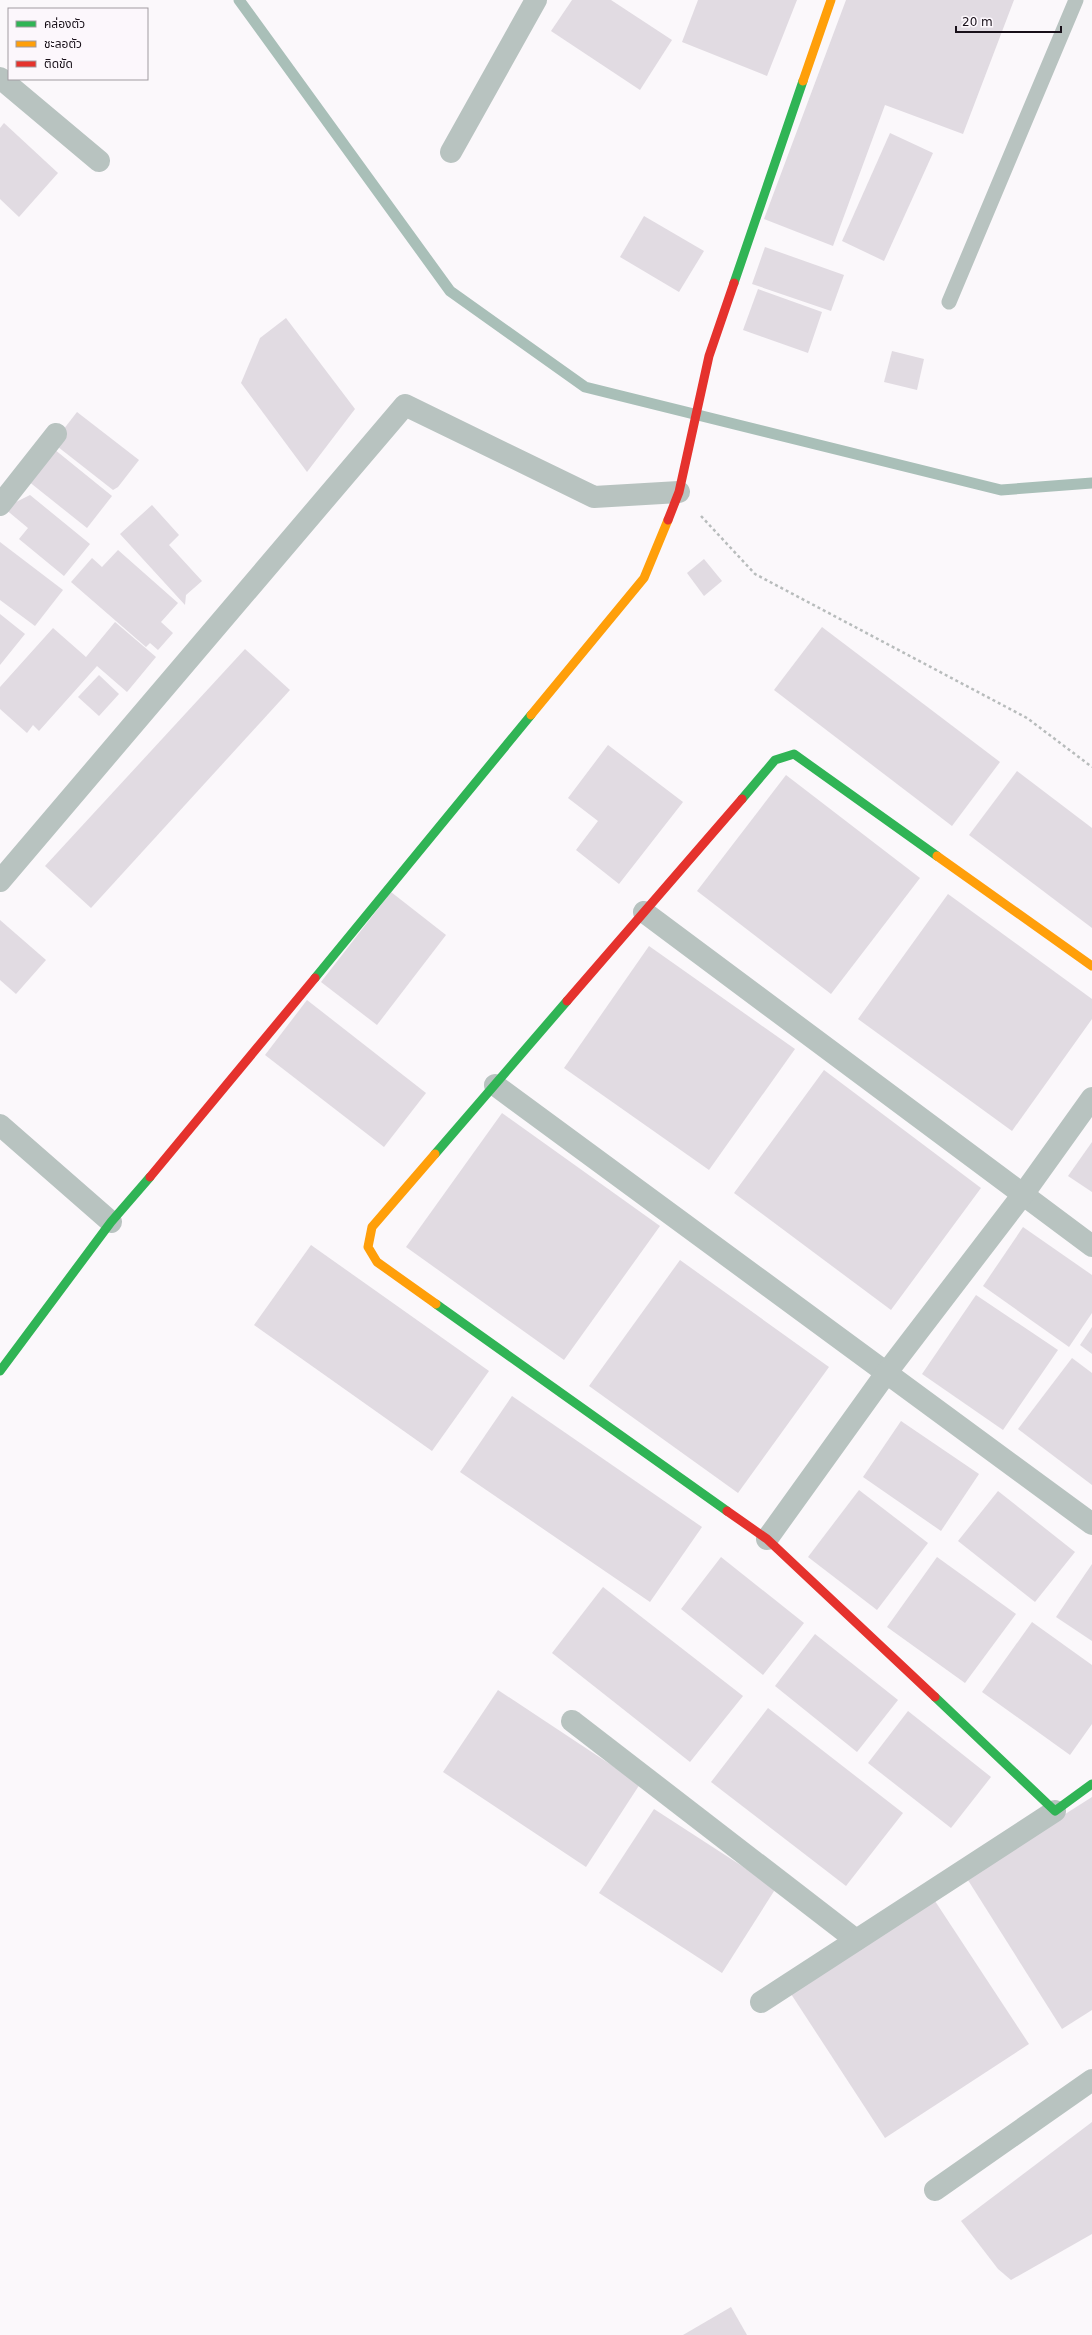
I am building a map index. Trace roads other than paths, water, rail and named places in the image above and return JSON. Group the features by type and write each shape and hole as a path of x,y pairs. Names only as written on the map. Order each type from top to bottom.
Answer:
{"street":[{"path":"451,152 536,0"},
{"path":"0,1370 111,1222 196,1123 644,578 679,492 709,356 831,0"},
{"path":"0,78 99,161"},
{"path":"0,880 405,405 594,497 679,492"},
{"path":"0,504 56,434"},
{"path":"1055,1811 767,1539 377,1262 368,1247 372,1227 775,760 794,754 1092,966"},
{"path":"644,912 1024,1193 1092,1246"},
{"path":"495,1085 1092,1524"},
{"path":"767,1539 887,1372 1024,1193 1092,1098"},
{"path":"0,1125 111,1222"},
{"path":"572,1721 856,1940"},
{"path":"761,2002 1055,1811 1092,1784"},
{"path":"935,2190 1092,2080"}],"lane":[{"path":"949,302 1076,0"}],"waterway":[{"path":"239,0 450,291 585,387 1001,490 1092,483"}]}
